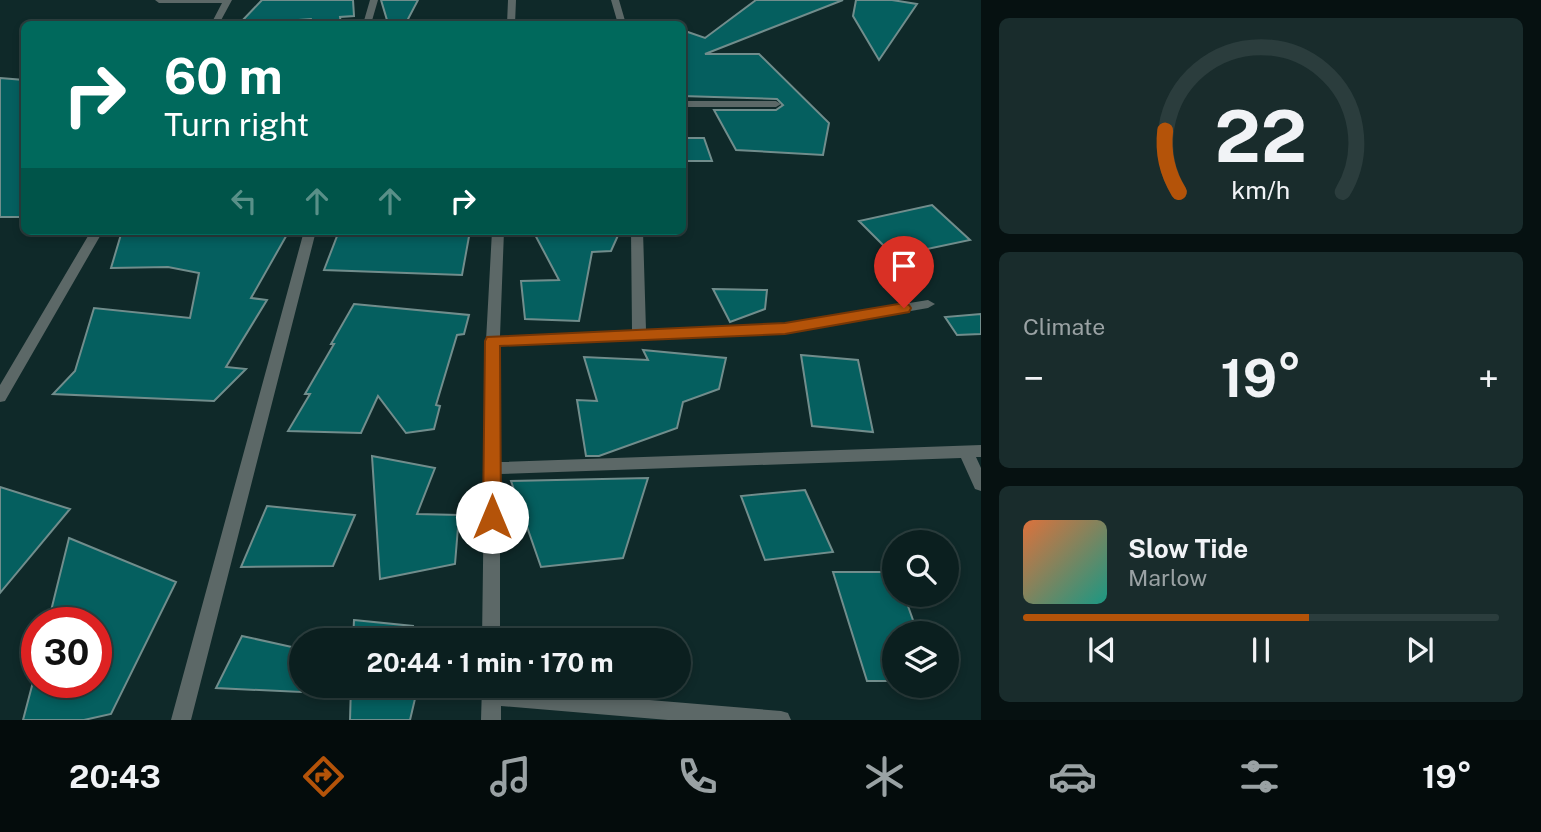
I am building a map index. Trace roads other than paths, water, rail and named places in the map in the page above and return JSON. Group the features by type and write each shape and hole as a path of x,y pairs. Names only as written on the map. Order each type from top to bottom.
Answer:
{"street":[{"path":"159,0 228,0 217,21"},
{"path":"368,21 373,0"},
{"path":"511,21 512,0"},
{"path":"615,0 621,21"},
{"path":"686,104 776,104"},
{"path":"0,396 95,235"},
{"path":"181,720 309,235"},
{"path":"492,628 492,341 498,235"},
{"path":"637,235 639,335"},
{"path":"492,341 785,328 928,304"},
{"path":"492,468 974,452 981,485"},
{"path":"491,698 491,720"},
{"path":"561,698 781,720"}]}
